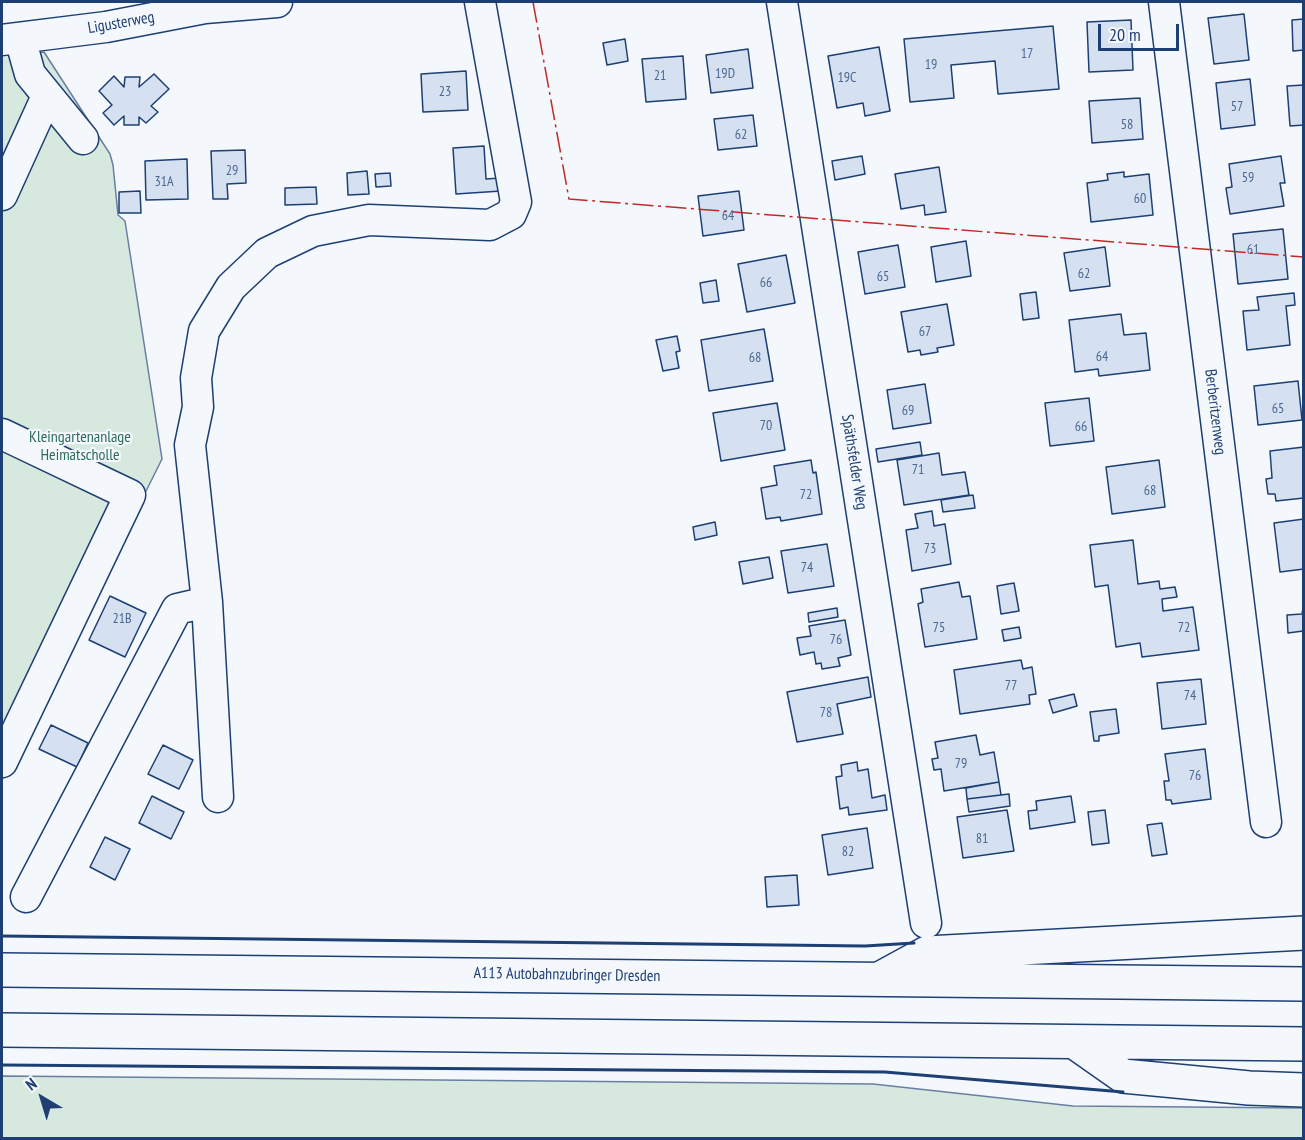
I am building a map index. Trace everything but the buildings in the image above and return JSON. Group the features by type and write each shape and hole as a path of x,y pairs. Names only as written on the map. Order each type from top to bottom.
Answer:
{"highway":[{"path":"882,978 927,953 1304,933"},
{"name":"A113 Autobahnzubringer Dresden","path":"2,970 1304,984"},
{"path":"2,1029 1304,1044"},
{"path":"1076,1043 1123,1076 1249,1088 1304,1090"}],"street":[{"name":"Ligusterweg","path":"10,39 106,27 206,8 277,2"},
{"path":"218,797 207,602 190,445 198,407 196,378 204,331 231,287 267,253 313,231 369,220 490,225 511,214 516,202 480,2"},
{"name":"Späthsfelder Weg","path":"782,2 926,923"},
{"name":"Berberitzenweg","path":"1164,2 1266,822"},
{"path":"10,39 30,74 83,139"},
{"path":"2,195 47,96"},
{"path":"2,434 130,495 2,762"},
{"path":"26,897 177,609 207,602"}],"green space":[{"name":"Kleingartenanlage Heimatscholle","path":"44,52 110,154 118,215 125,221 162,459 2,780 2,55"},
{"path":"2,1076 873,1084 1073,1106 1303,1108 1304,1138 2,1138"}],"wall":[{"path":"2,936 865,946 914,943"},
{"path":"2,1065 885,1072 1123,1092"}],"power":[{"path":"533,2 569,199 1304,257"}]}
